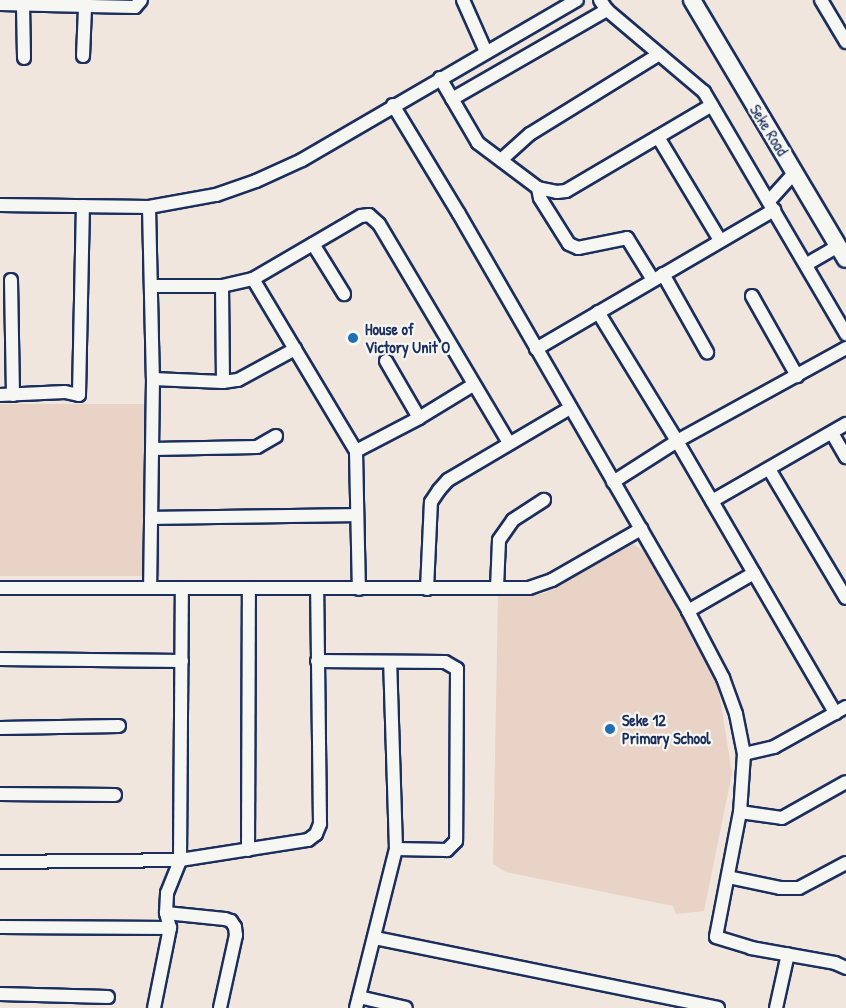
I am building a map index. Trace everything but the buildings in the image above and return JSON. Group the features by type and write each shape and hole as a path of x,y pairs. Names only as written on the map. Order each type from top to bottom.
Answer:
{"main road":[{"name":"Seke Road","path":"692,0 842,253"}],"street":[{"path":"0,4 85,8 135,7 141,0"},
{"path":"463,0 486,52"},
{"path":"0,205 149,207 216,195 264,178 302,160 577,0"},
{"path":"821,0 846,42"},
{"path":"23,5 24,58"},
{"path":"452,99 604,5 658,55 699,86 807,264 846,334"},
{"path":"83,56 85,8"},
{"path":"501,160 530,134 658,55"},
{"path":"440,78 478,143 538,188 567,191 712,105"},
{"path":"393,105 688,611 723,678 736,714 744,754 740,812 716,937 751,948 835,963 846,968"},
{"path":"658,137 720,240"},
{"path":"536,349 720,240 772,206 795,172"},
{"path":"538,188 540,198 569,244 578,248 627,238 658,277 707,352"},
{"path":"0,394 65,392 79,395 83,206"},
{"path":"149,207 153,379 150,588"},
{"path":"151,286 222,286 253,279 361,216 375,218 509,443"},
{"path":"313,244 344,294"},
{"path":"807,264 842,253"},
{"path":"253,279 356,451 358,589"},
{"path":"11,280 13,395"},
{"path":"222,286 223,382"},
{"path":"752,296 797,376"},
{"path":"598,312 754,573 841,710 774,747 744,754"},
{"path":"613,482 677,441 846,348"},
{"path":"153,379 223,382 245,377 295,349"},
{"path":"386,361 419,418"},
{"path":"356,451 419,418 473,385"},
{"path":"427,589 431,502 448,480 570,408"},
{"path":"712,501 846,424"},
{"path":"832,433 846,457"},
{"path":"152,449 257,447 276,436"},
{"path":"770,469 846,598"},
{"path":"496,588 499,540 513,520 544,500"},
{"path":"151,518 356,515"},
{"path":"0,588 427,589 540,585 640,529"},
{"path":"688,611 754,573"},
{"path":"248,850 249,588"},
{"path":"154,1008 171,928 166,913 167,893 180,860 182,589"},
{"path":"0,862 180,860 308,840 319,830 316,589"},
{"path":"0,659 182,660"},
{"path":"317,662 445,662 455,666 458,675 456,841 447,850 396,849"},
{"path":"390,663 396,849 357,1003 406,1008"},
{"path":"0,728 119,726"},
{"path":"740,812 782,818 846,782"},
{"path":"0,794 114,795"},
{"path":"728,877 780,888 799,888 846,863"},
{"path":"166,913 225,919 231,921 235,927 236,935 220,1008"},
{"path":"0,927 171,928"},
{"path":"375,938 718,1008"},
{"path":"776,1008 788,954"},
{"path":"0,994 108,997"}],"shaded area":[{"path":"0,404 160,404 160,576 0,576"},
{"name":"Seke 12 Primary School","path":"633,544 649,556 718,685 732,773 704,911 676,914 673,906 506,872 493,864 498,596 543,594"}],"place":[{"name":"House of Victory Unit O","path":"353,338"},
{"name":"Seke 12 Primary School","path":"610,729"}]}
